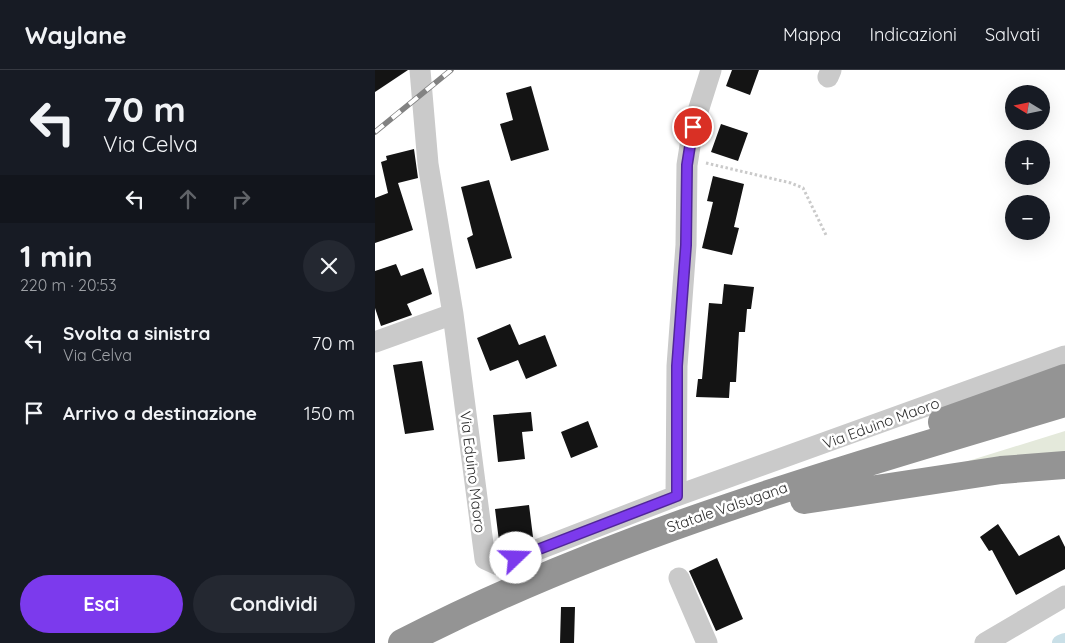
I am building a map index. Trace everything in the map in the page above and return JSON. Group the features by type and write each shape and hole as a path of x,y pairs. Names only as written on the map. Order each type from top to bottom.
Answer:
{"highway":[{"path":"801,491 827,462 1065,378"},
{"name":"Statale Valsugana","path":"401,643 467,609 582,559 801,491 1065,403"},
{"name":"Statale Valsugana","path":"435,643 587,573 801,491 1065,420"},
{"path":"801,491 1065,465"}],"street":[{"name":"Via Eduino Maoro","path":"420,70 428,164 453,314 485,559 499,564 677,496 1065,356"},
{"path":"677,496 677,366 686,245 688,159 693,127 711,70"},
{"path":"375,342 453,314"},
{"path":"679,578 707,643"},
{"path":"985,643 1065,596"}],"path":[{"path":"688,159 791,183 803,188 827,237"}],"shaded area":[{"path":"1065,431 1065,452 965,462"}],"building":[{"path":"375,70 408,70 375,92"},
{"path":"732,70 759,70 750,95 726,86"},
{"path":"531,86 549,150 511,161 500,124 513,120 506,93"},
{"path":"721,124 748,133 738,161 711,152"},
{"path":"414,149 418,178 398,183 413,230 375,243 375,198 388,193 381,162 387,160 386,156"},
{"path":"713,176 744,184 734,227 739,228 732,255 702,248 713,202 707,201"},
{"path":"489,180 512,258 476,269 467,238 473,235 461,187"},
{"path":"396,264 401,276 423,268 432,294 407,304 412,315 381,326 375,308 375,271"},
{"path":"724,284 754,287 751,309 747,309 745,332 739,332 736,382 730,382 729,398 696,397 698,379 702,379 709,303 722,304"},
{"path":"510,324 519,345 545,335 557,366 526,379 518,360 490,371 477,338"},
{"path":"422,361 434,430 405,434 393,365"},
{"path":"531,412 533,431 522,432 525,459 498,462 493,415"},
{"path":"588,421 598,447 571,458 561,432"},
{"path":"529,505 533,537 499,541 495,509"},
{"path":"998,524 1019,556 1059,535 1065,547 1065,569 1016,595 992,550 989,551 980,537"},
{"path":"717,558 743,619 716,631 689,571"},
{"path":"561,607 575,607 574,643 560,643"}],"waterway":[{"path":"1060,643 1065,641"}],"railway":[{"path":"375,132 451,70"}],"route":[{"path":"516,558 677,496 677,366 686,245 687,165 693,127"}]}
